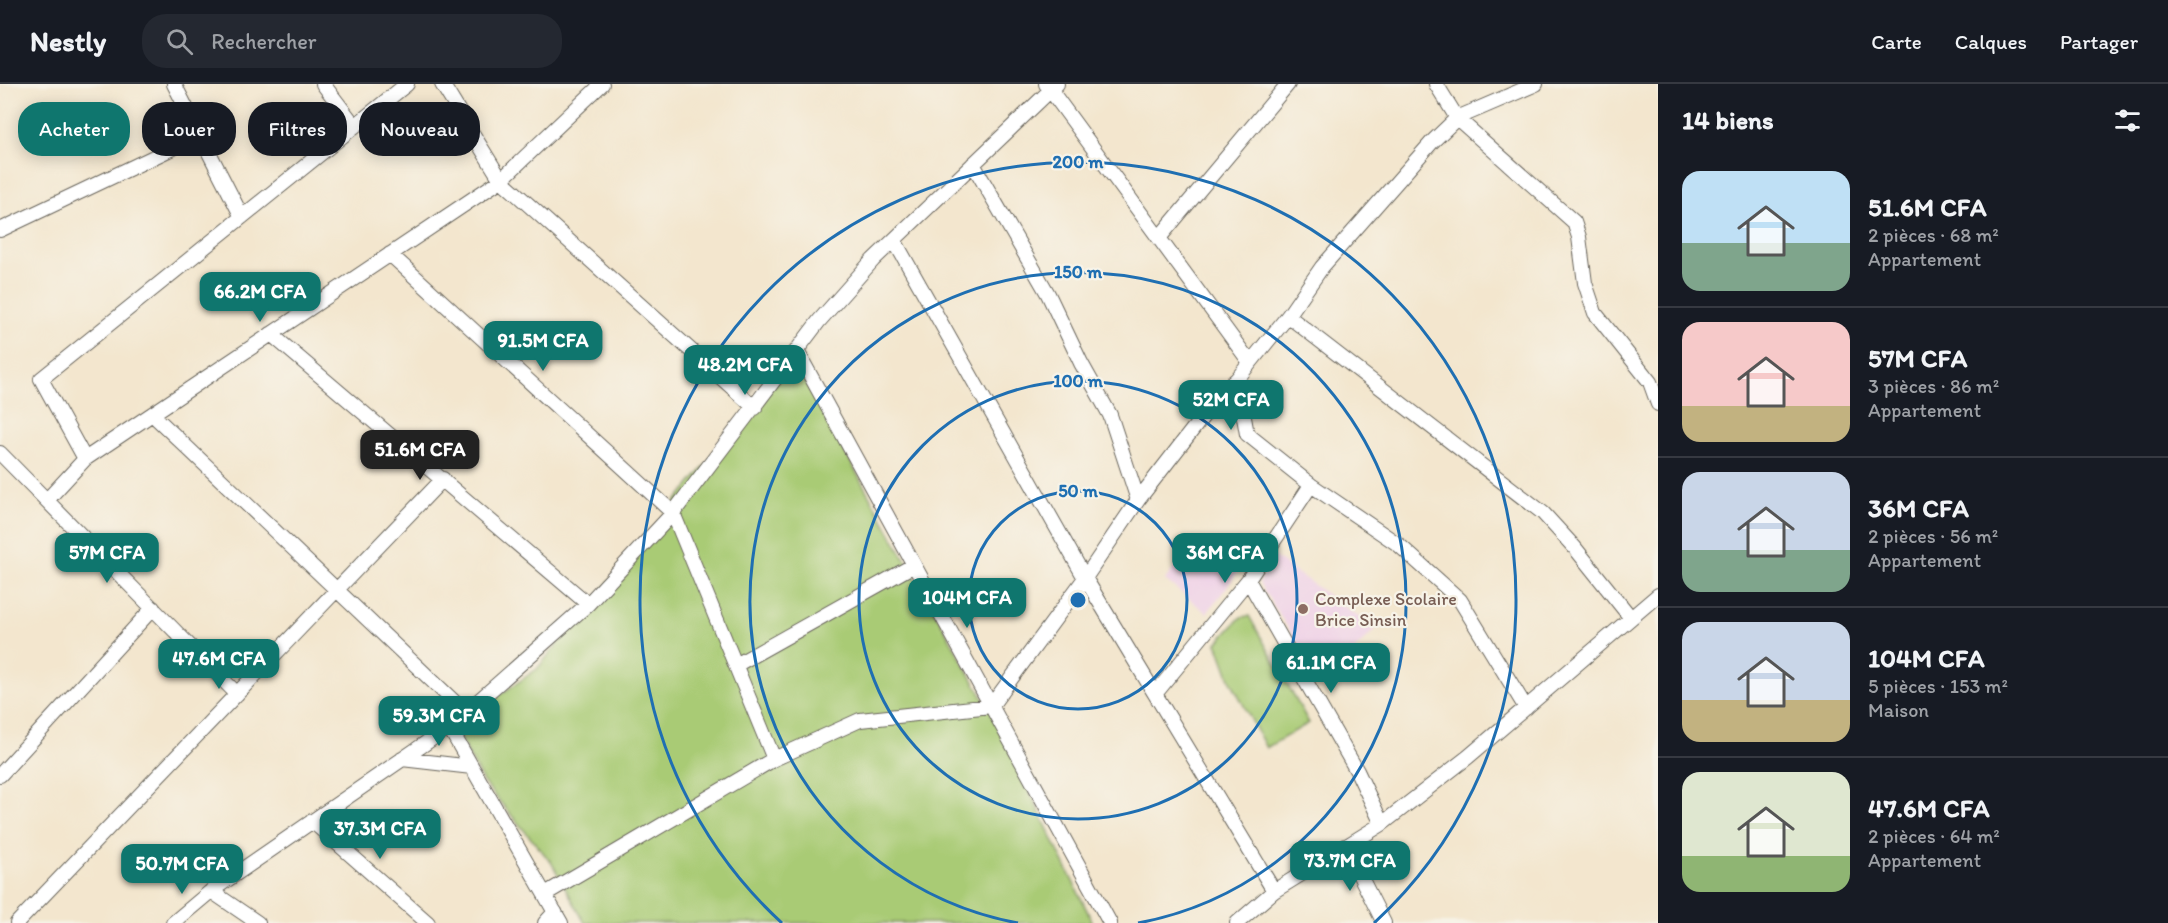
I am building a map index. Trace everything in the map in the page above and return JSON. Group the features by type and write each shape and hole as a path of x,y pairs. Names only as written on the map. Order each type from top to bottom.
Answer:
{"street":[{"path":"174,84 183,102"},
{"path":"323,84 355,126"},
{"path":"85,459 41,380 407,84"},
{"path":"442,84 501,180 755,408"},
{"path":"47,500 85,459 501,180 602,84"},
{"path":"1159,238 1288,84"},
{"path":"1436,84 1457,118 1574,222 1589,299 1595,313 1650,382 1658,404"},
{"path":"545,894 774,759 860,720 991,706 1085,578 1138,500 1221,393 1237,379 1288,316 1322,267 1432,142 1457,118 1536,84"},
{"path":"173,923 211,891 449,727 588,604 674,513 819,321 894,240 1051,86 1249,362"},
{"path":"0,230 156,156"},
{"path":"211,156 242,217"},
{"path":"973,164 1048,294 1081,363 1110,415 1138,500"},
{"path":"894,240 1085,578 1274,891"},
{"path":"390,254 674,513 774,759"},
{"path":"1288,316 1543,513 1575,548 1631,618"},
{"path":"271,334 588,604"},
{"path":"797,351 1110,923"},
{"path":"1237,379 1247,434 1311,485 1399,545 1460,600 1526,708"},
{"path":"152,414 466,713"},
{"path":"0,453 237,694"},
{"path":"17,923 443,479"},
{"path":"1155,694 1248,580 1311,485"},
{"path":"736,665 914,565"},
{"path":"1248,580 1358,771 1382,824"},
{"path":"1237,923 1274,891 1382,824 1468,757 1658,595"},
{"path":"0,775 153,608"},
{"path":"449,727 558,917 545,923"},
{"path":"402,759 472,767"},
{"path":"312,821 428,923"},
{"path":"1345,846 1384,923"},
{"path":"211,891 258,923"}],"shaded area":[{"path":"1196,540 1238,572 1207,613 1165,580"},
{"path":"1273,556 1376,629 1322,681 1259,583"}],"green space":[{"path":"793,360 990,710 1093,923 585,923 551,862 483,782 459,736 464,720 537,669"},
{"path":"1249,616 1309,723 1266,748 1230,679 1217,643 1241,617"}],"place":[{"name":"Complexe Scolaire Brice Sinsin","path":"1303,609"}]}
